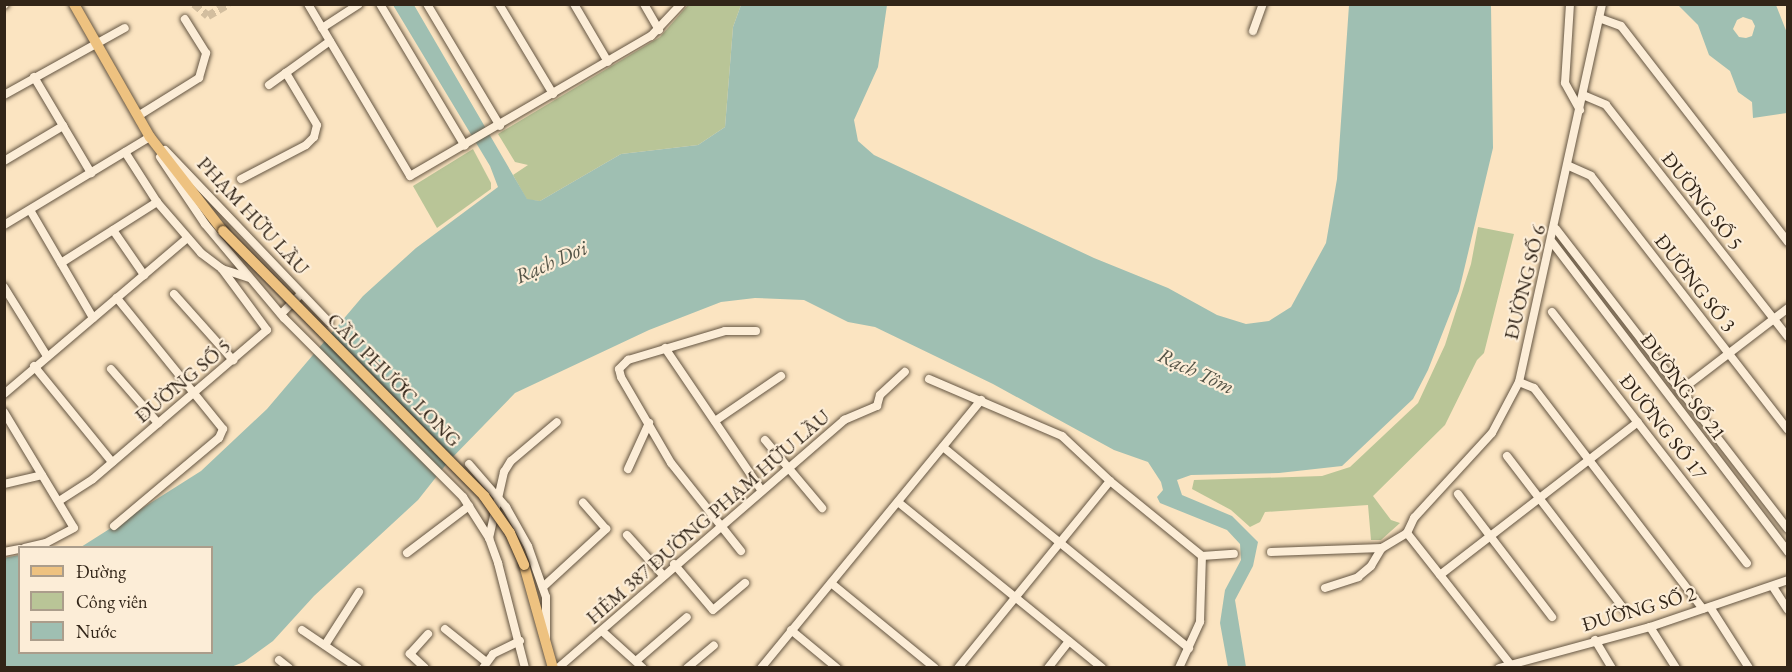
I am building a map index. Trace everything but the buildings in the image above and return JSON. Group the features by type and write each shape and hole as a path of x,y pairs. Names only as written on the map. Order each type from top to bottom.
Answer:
{"main road":[{"name":"PHẠM HỮU LẦU","path":"74,4 150,137 223,231"},
{"name":"CẦU PHƯỚC LONG","path":"223,231 484,496 510,532 524,565 546,642"},
{"path":"546,642 556,668"}],"street":[{"path":"308,4 410,176 496,128 659,30 681,4"},
{"path":"322,28 359,4"},
{"path":"380,4 468,144"},
{"path":"428,4 496,128"},
{"path":"499,4 553,94"},
{"path":"574,4 608,62"},
{"path":"644,4 659,30"},
{"path":"1252,32 1263,4"},
{"path":"1570,4 1565,83 1580,110"},
{"name":"ĐƯỜNG SỐ 6","path":"1407,533 1414,518 1492,433 1519,382 1556,229 1602,4"},
{"path":"1599,18 1621,26 1788,242"},
{"path":"138,116 199,78 206,53 185,19"},
{"path":"4,95 95,42 125,28"},
{"path":"269,85 330,41"},
{"path":"241,179 306,145 314,137 317,125 286,73"},
{"path":"34,77 91,173"},
{"name":"ĐƯỜNG SỐ 5","path":"1583,95 1606,105 1788,337"},
{"path":"4,161 63,126"},
{"path":"4,225 150,137"},
{"name":"PHẠM HỮU LẦU","path":"150,137 190,202 282,316"},
{"name":"PHẠM HỮU LẦU","path":"150,137 329,322"},
{"path":"126,152 157,201 187,238 222,269 250,278"},
{"name":"ĐƯỜNG SỐ 3","path":"1569,166 1590,176 1788,430"},
{"path":"61,263 157,201"},
{"path":"30,210 93,318"},
{"name":"ĐƯỜNG SỐ 21","path":"1556,229 1788,529"},
{"path":"112,230 144,275"},
{"path":"4,393 187,238"},
{"name":"ĐƯỜNG SỐ 21","path":"1552,242 1788,552"},
{"name":"ĐƯỜNG SỐ 5","path":"59,501 112,462 267,330 222,269"},
{"path":"4,287 47,356"},
{"path":"174,294 233,360"},
{"path":"282,316 301,294"},
{"path":"114,526 221,435 223,429 196,392 117,298"},
{"path":"1680,391 1788,308"},
{"name":"ĐƯỜNG SỐ 17","path":"1552,312 1747,563"},
{"name":"CẦU PHƯỚC LONG","path":"282,316 464,497 470,506"},
{"path":"741,551 671,463 619,369 628,360 725,331 756,331"},
{"path":"666,348 761,490"},
{"path":"34,366 112,462"},
{"path":"111,369 158,423"},
{"name":"HẺM 387 ĐƯỜNG PHẠM HỮU LẦU","path":"556,668 602,631 662,574 844,420 877,406 880,395 905,372"},
{"path":"715,421 781,375"},
{"path":"929,379 1062,436 1110,481 1202,556 1234,554"},
{"path":"1519,382 1534,388 1707,608 1749,668"},
{"path":"761,668 981,400"},
{"path":"4,412 74,528 46,543 33,546"},
{"path":"489,538 498,496 511,460 557,422"},
{"path":"1440,575 1638,422"},
{"path":"628,469 649,423"},
{"path":"765,440 786,469 822,508"},
{"path":"943,447 1189,648"},
{"path":"1507,456 1624,609"},
{"path":"469,464 498,496 528,546 543,587 549,618 546,642"},
{"path":"4,484 42,475"},
{"path":"958,668 1110,481"},
{"path":"1458,494 1552,617"},
{"path":"898,502 1102,668"},
{"path":"543,587 606,529 583,503"},
{"path":"406,553 470,506 489,538 520,641 525,668"},
{"path":"1325,588 1359,576 1371,566 1382,548 1407,533 1510,664"},
{"path":"627,535 662,574"},
{"path":"1271,552 1382,548"},
{"path":"1179,668 1200,622 1202,556"},
{"path":"674,564 713,610 745,583"},
{"name":"ĐƯỜNG SỐ 2","path":"1499,668 1595,640 1650,627 1788,580"},
{"path":"831,583 934,668"},
{"path":"1773,587 1788,610"},
{"path":"325,645 359,592"},
{"path":"636,661 687,617"},
{"path":"1650,627 1676,668"},
{"path":"445,629 484,665 503,647 520,641"},
{"path":"302,630 358,668"},
{"path":"791,630 837,668"},
{"path":"602,631 643,668"},
{"path":"424,668 410,654 428,634"},
{"path":"1595,640 1612,668"},
{"path":"1048,668 1069,641"},
{"path":"687,668 714,645"},
{"path":"1530,658 1536,668"},
{"path":"279,660 289,668"}],"green space":[{"path":"688,5 741,5 733,27 725,127 698,145 621,154 540,201 527,200 513,175 528,165 515,162 498,134 660,37"},
{"path":"473,149 491,183 491,189 437,228 413,186"},
{"path":"1478,227 1514,234 1484,353 1477,360 1445,425 1373,496 1391,520 1400,523 1381,540 1371,540 1368,505 1265,512 1260,522 1250,527 1231,510 1192,489 1194,480 1322,476 1350,467 1418,403 1445,345 1471,264"}],"water":[{"path":"393,5 414,5 527,199 540,201 621,154 698,145 725,127 733,27 741,5 887,5 878,67 854,120 858,141 874,155 1094,258 1168,288 1217,315 1246,324 1269,321 1291,307 1326,243 1337,179 1349,5 1491,5 1493,148 1459,291 1428,370 1413,399 1342,466 1279,473 1191,475 1177,480 1182,495 1232,516 1258,542 1253,566 1235,600 1246,667 1228,667 1220,623 1225,590 1241,560 1240,544 1227,530 1160,503 1157,497 1163,490 1161,482 1148,462 1114,450 993,384 875,327 848,322 804,300 755,298 721,302 649,330 515,393 448,462 418,500 314,596 273,641 244,662 231,667 5,667 4,558 18,555 18,654 213,654 213,546 83,546 201,471 267,409 363,296 416,248 498,187 490,166"},
{"path":"1678,5 1776,5 1787,33 1787,113 1753,118 1752,102 1738,92 1730,71 1709,55 1698,25","holes":["1743,17 1752,20 1755,26 1752,36 1739,37 1733,29 1737,20"]}],"tunnel":[{"path":"194,4 208,16 229,4"}],"water label":[{"name":"Rạch Dơi","path":"551,262"},
{"name":"Rạch Tôm","path":"1196,371"}]}
